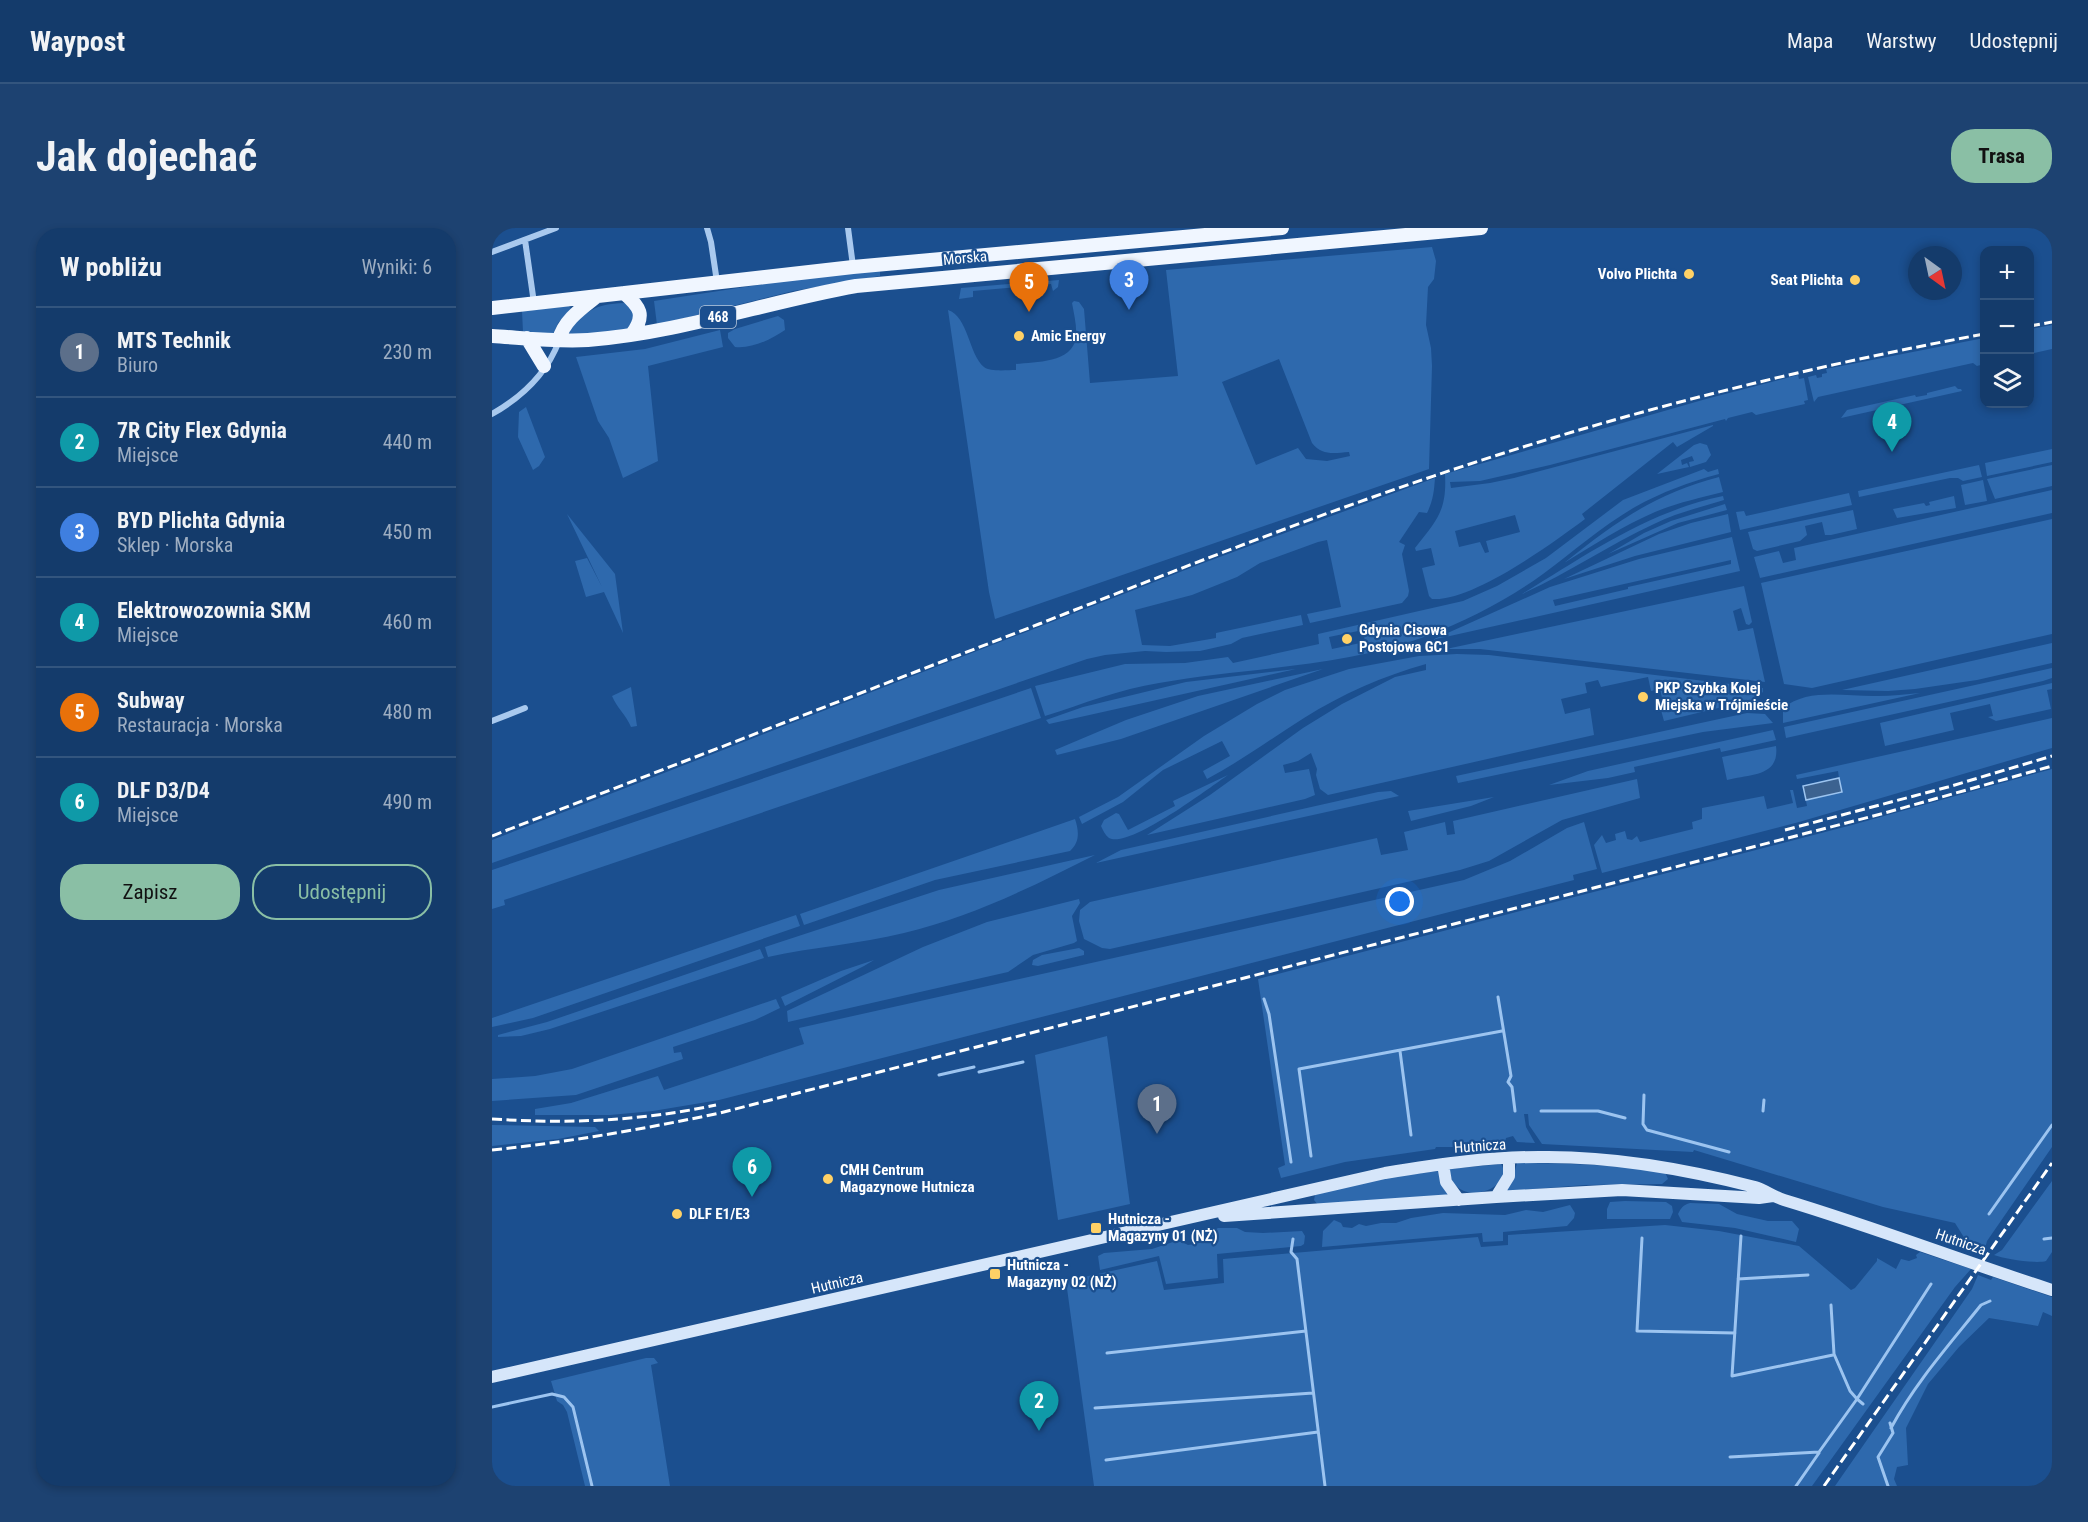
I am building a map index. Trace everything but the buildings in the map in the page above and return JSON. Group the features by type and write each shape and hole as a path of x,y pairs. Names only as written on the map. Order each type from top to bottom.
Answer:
{"main road":[{"name":"Morska","path":"492,308 853,267 1282,228"},
{"name":"Morska","path":"492,336 588,340 680,327 804,295 856,286 1481,228"},
{"path":"624,293 634,302 640,313 639,325 632,334"},
{"path":"560,340 569,321 598,296"},
{"path":"527,338 544,366"},
{"path":"1496,1197 1509,1176 1509,1158"},
{"name":"Hutnicza","path":"492,1377 1305,1190 1385,1173 1443,1164 1509,1158 1568,1158 1631,1163 1678,1170 1759,1188 1773,1196 2052,1290"},
{"path":"1443,1164 1446,1182 1459,1200"},
{"path":"1673,1192 1678,1170"},
{"path":"1305,1190 1309,1209"},
{"name":"Hutnicza","path":"1190,1218 1623,1190 1759,1198 1773,1196"}],"street":[{"path":"492,252 556,228"},
{"path":"707,228 717,282"},
{"path":"849,228 853,267"},
{"path":"525,240 535,304"},
{"path":"492,414 529,387 560,340"},
{"path":"492,721 525,708"}],"shaded area":[{"path":"1432,247 1436,261 1434,279 1428,287 1426,325 1432,366 1429,469 995,619 989,592 948,310 960,320 979,361 990,370 1016,370 1016,364 1052,360 1068,352 1076,337 1072,303 1074,301 1079,302 1084,309 1090,383 1178,376 1166,270","holes":["1279,359 1312,443 1324,452 1349,452 1350,456 1327,461 1306,459 1298,448 1256,465 1222,382"]},
{"path":"880,270 880,276 793,291 657,325 654,301 802,278"},
{"path":"1059,280 1058,287 1053,291 1051,284 973,291 973,297 959,299 961,288"},
{"path":"625,303 635,314 631,327 627,329 587,335 566,332 598,307"},
{"path":"569,306 571,309 558,323 553,334 523,332 522,311"},
{"path":"778,316 784,320 785,330 768,340 755,345 735,347 728,338 728,333 735,329"},
{"path":"2052,325 2052,349 2034,353 2034,328"},
{"path":"720,330 723,347 648,366 658,461 623,478 609,438 598,421 576,357 645,349"},
{"path":"1980,339 1980,365 1973,363 1818,397 1814,402 1808,377 1816,375 1817,378 1822,377 1822,374 1827,373 1826,369"},
{"path":"1798,375 1799,379 1804,378 1808,400 1804,401 1805,404 1756,415 1752,412 1728,418 1726,421 1725,419 1550,465 1480,481 1450,482 1451,488 1514,478 1713,425 1677,447 1673,442 1582,514 1585,519 1512,569 1468,591 1449,597 1432,599 1429,596 1422,568 1435,565 1431,548 1416,551 1415,548 1439,514 1444,497 1445,474","holes":["1515,515 1520,532 1486,541 1489,552 1485,553 1480,542 1459,547 1455,531"]},
{"path":"1955,386 1962,391 1841,418 1847,410 1915,395 1916,397 1927,395 1927,393"},
{"path":"526,407 545,457 533,470 518,437 519,412"},
{"path":"1700,443 1707,445 1711,455 1706,462 1690,467 1689,462 1694,461 1692,456 1681,460 1682,465 1687,463 1689,467 1657,474 1694,445"},
{"path":"2052,449 2052,462 1987,476 1985,463"},
{"path":"1979,465 1982,477 1963,481 1950,478 1859,497 1858,491"},
{"path":"2052,465 2052,486 1995,499 1987,479"},
{"path":"1704,469 1708,472 1718,469 1719,474 1676,488 1635,507 1611,522 1543,574 1501,601 1427,636 1394,647 1328,661 1144,686 1045,716 1035,686 1125,664 1185,663 1228,657 1233,663 1319,644 1318,634 1463,601 1497,586 1546,558 1623,500","holes":["1363,630 1365,642 1332,649 1329,637"]},
{"path":"1719,477 1723,492 1655,512 1564,563 1619,522 1655,501"},
{"path":"1435,478 1433,496 1427,513 1419,512 1399,542 1405,545 1402,554 1409,591 1402,603 1310,623 1307,614 1341,607 1327,540 1318,542 1260,563 1237,577 1192,595 1135,610 1142,645 1170,646 1216,638 1216,633 1301,615 1303,625 1242,638 1231,644 1200,651 1145,651 1087,659 492,863 492,840 1198,565"},
{"path":"1983,480 1987,501 1965,505 1961,485"},
{"path":"2052,490 2052,513 1760,578 1754,557 1779,551 1783,563 1796,560 1794,548"},
{"path":"1849,493 1852,505 1740,530 1736,512 1744,511 1746,516"},
{"path":"1723,496 1724,500 1680,513 1654,524 1522,594 1594,550 1644,523 1669,512"},
{"path":"1954,496 1956,508 1897,518 1893,509 1924,503 1926,506 1930,505 1929,502"},
{"path":"1725,504 1727,510 1678,523 1608,554 1644,533 1671,521"},
{"path":"1853,510 1857,529 1825,535 1822,522 1805,526 1807,535 1800,541 1757,551 1753,549 1748,532"},
{"path":"567,514 615,574 623,633 604,592 586,597 575,561 587,558 602,587"},
{"path":"1728,514 1731,532 1635,556 1564,579 1659,534"},
{"path":"2052,519 2052,634 1812,688 1784,684 1761,583"},
{"path":"1732,537 1740,571 1432,640 1550,587 1639,559","holes":["1731,560 1731,564 1555,606 1553,600"]},
{"path":"1744,586 1752,622 1749,625 1746,624 1741,608 1733,611 1738,631 1753,628 1765,682 1480,649 1446,649"},
{"path":"2052,643 2052,663 1977,680 1888,691 1842,690"},
{"path":"1489,655 1763,688 1763,692 1752,700 1664,721 1659,703 1663,702 1660,689 1651,691 1648,677 1601,687 1598,680 1585,683 1587,693 1561,699 1565,714 1590,708 1594,735 1328,795 1320,789 1316,775 1317,769 1311,753 1298,761 1283,765 1285,773 1309,769 1315,795 1147,835 1210,795 1303,728 1342,704 1395,677 1426,670 1426,664 1394,674 1333,701 1207,779 1203,771 1230,756 1222,741 1163,770 1123,802 1082,824 1079,817 1118,797 1204,736 1285,690 1349,669 1419,656"},
{"path":"2052,668 2052,678 2043,681 1786,738 1784,727"},
{"path":"1296,669 1049,724 1046,720 1083,707 1186,682"},
{"path":"1323,669 1121,739 1057,755 1055,750 1126,720 1198,696"},
{"path":"2052,683 2052,689 2047,690 2051,709 1996,721 1988,717 1993,716 1990,704 1950,713 1954,730 1885,746 1880,723"},
{"path":"631,687 637,726 631,727 612,696"},
{"path":"1031,688 1041,718 504,900 505,905 492,909 492,870"},
{"path":"1920,693 1783,723 1783,708 1804,697 1829,694 1878,696"},
{"path":"1747,713 1765,714 1773,723 1703,732 1458,783 1456,776"},
{"path":"2052,718 2052,748 1799,822 1602,873 1594,845 1602,835 1606,843 1616,840 1615,834 1625,831 1627,839 1632,840 1637,836 1640,842 1693,829 1692,822 1702,819 1702,808 1764,796 1767,809 1793,803 1790,790 1793,790 1797,808 1807,806 1803,786 1839,778 1838,771 1797,779 1796,775"},
{"path":"1773,730 1776,740 1721,752 1720,748 1634,767 1635,772 1608,778 1549,785 1588,771"},
{"path":"1776,746 1776,756 1768,769 1754,775 1727,780 1722,757"},
{"path":"2052,769 2052,1147 1987,1241 1984,1252 1970,1247 1955,1223 1883,1207 1694,1150 1693,1152 1542,1144 1529,1125 1528,1114 1524,1114 1526,1127 1535,1143 1517,1142 1513,1136 1506,1138 1503,1143 1436,1147 1435,1149 1345,1162 1281,1178 1278,1168 1285,1165 1258,979 1852,825"},
{"path":"1228,775 1169,816 1133,835 1119,839 1109,838 1101,826 1104,820 1116,813 1119,814 1128,830 1175,806 1173,801"},
{"path":"1839,778 1842,792 1806,800 1803,786"},
{"path":"1637,779 1640,798 1562,820 1489,861 1460,870 1110,949 1102,948 1084,939 1079,921 1080,910 1090,902 1377,838 1381,855 1408,850 1404,832 1445,822 1447,835 1455,834 1453,821"},
{"path":"1391,791 1399,796 1096,863 1121,850"},
{"path":"1494,797 1471,806 1411,821 1408,811"},
{"path":"1075,819 1078,836 1076,844 1070,851 935,880 804,925 800,914"},
{"path":"1584,822 1597,869 1573,875 1574,880 719,1100 653,1111 610,1115 535,1115 535,1109 571,1103 658,1076 664,1090 804,1044 799,1028 1464,880 1510,861 1567,828"},
{"path":"1095,855 1002,900 929,926 887,937 768,957 765,947 939,890"},
{"path":"1079,899 1080,903 1072,916 1077,941 1033,955 1008,972 788,1022 787,1011 923,947 987,922"},
{"path":"796,915 800,926 533,1018 492,1027 492,1018"},
{"path":"1079,948 1084,951 1084,955 1038,966 1032,965 1033,960 1042,955"},
{"path":"760,949 764,958 550,1029 521,1036 498,1037 498,1035 547,1022"},
{"path":"874,960 785,1006 781,997 841,971"},
{"path":"776,999 780,1008 755,1020 673,1047 674,1053 681,1052 683,1059 576,1095 492,1101 492,1079 535,1076 572,1069"},
{"path":"1107,1036 1130,1204 1058,1220 1035,1055"},
{"path":"492,1125 595,1127 599,1131 558,1139 492,1146"},
{"path":"1517,1163 1628,1168 1665,1172 1668,1179 1662,1184 1585,1185 1507,1191"},
{"path":"1501,1164 1504,1173 1500,1181 1483,1192 1472,1193 1461,1190 1453,1182 1449,1169"},
{"path":"1439,1171 1449,1195 1318,1205 1314,1200 1315,1195 1372,1179"},
{"path":"2052,1181 2052,1252 2046,1261 2020,1261 1994,1255 2002,1250"},
{"path":"1610,1202 1666,1202 1672,1206 1673,1212 1670,1219 1607,1219"},
{"path":"1690,1203 1719,1204 1737,1214 1768,1221 1792,1221 1799,1229 1796,1242 1735,1228 1682,1222 1678,1214 1682,1207"},
{"path":"1570,1205 1575,1213 1567,1226 1503,1232 1503,1241 1483,1242 1482,1233 1322,1247 1323,1231 1334,1220 1341,1223 1343,1227 1352,1228 1359,1224 1366,1226 1396,1223 1443,1213 1505,1215 1526,1210 1543,1212"},
{"path":"1665,1225 1719,1231 1799,1246 1851,1290 1877,1261 1877,1258 1896,1269 1901,1259 1909,1261 1917,1258 1916,1255 1920,1252 1971,1269 1955,1287 1812,1486 1094,1486 1066,1281 1157,1261 1164,1290 1224,1283 1223,1259 1478,1237 1481,1247 1508,1245 1508,1235"},
{"path":"1218,1228 1237,1228 1245,1232 1263,1233 1302,1231 1305,1236 1304,1244 1217,1254 1218,1278 1166,1284 1159,1256 1100,1270 1098,1256 1104,1253 1152,1249 1173,1242 1195,1244"},
{"path":"1978,1275 1991,1280 1993,1277 2052,1297 2052,1316 2043,1312 2038,1326 1989,1318 1959,1347 1928,1384 1906,1428 1908,1465 1897,1467 1894,1479 1897,1486 1835,1486 1972,1289"},
{"path":"654,1358 658,1363 651,1365 670,1486 585,1486 567,1412 557,1401 551,1381"}],"waterway":[{"path":"1498,997 1511,1076 1508,1082 1512,1087 1515,1111"},
{"path":"1264,999 1269,1014 1291,1162"},
{"path":"1311,1156 1299,1069 1502,1031"},
{"path":"1400,1051 1411,1135"},
{"path":"979,1072 1023,1062"},
{"path":"939,1075 974,1067"},
{"path":"1644,1095 1643,1124 1647,1130 1729,1152"},
{"path":"1763,1111 1764,1100"},
{"path":"1541,1111 1598,1111 1625,1118"},
{"path":"1989,1214 2052,1125"},
{"path":"1741,1236 1732,1376 1833,1355"},
{"path":"1642,1238 1637,1331 1735,1333"},
{"path":"2044,1239 2052,1238"},
{"path":"1293,1239 1291,1252 1297,1259 1325,1486"},
{"path":"1738,1279 1808,1275"},
{"path":"1863,1404 1857,1399 1931,1284"},
{"path":"1891,1428 1900,1411 1933,1365 1981,1305 1990,1301"},
{"path":"1730,1457 1819,1452 1857,1399 1850,1391 1834,1354 1831,1305"},
{"path":"1107,1353 1306,1331"},
{"path":"1095,1408 1313,1393"},
{"path":"492,1407 552,1394 564,1397 573,1407 592,1486"},
{"path":"1888,1486 1878,1457 1893,1433 1890,1423"},
{"path":"1106,1460 1318,1432"},
{"path":"1796,1486 1819,1453"}],"railway":[{"path":"2034,325 2052,322"},
{"path":"492,836 1219,554 1462,467 1580,430 1694,398 1868,357 1980,335"},
{"path":"1785,830 1948,787 2052,756"},
{"path":"492,1150 606,1134 720,1113 1881,814 2052,766"},
{"path":"492,1119 604,1120 660,1115 716,1105"},
{"path":"1824,1486 2052,1163"}],"place":[{"name":"Volvo Plichta","path":"1689,274"},
{"name":"Seat Plichta","path":"1855,280"},
{"name":"BYD Plichta Gdynia","path":"1129,310"},
{"name":"Subway","path":"1029,312"},
{"name":"Amic Energy","path":"1019,336"},
{"name":"Elektrowozownia SKM","path":"1892,452"},
{"name":"Gdynia Cisowa Postojowa GC1","path":"1347,639"},
{"name":"PKP Szybka Kolej Miejska w Trójmieście","path":"1643,697"},
{"name":"MTS Technik","path":"1157,1134"},
{"name":"CMH Centrum Magazynowe Hutnicza","path":"828,1179"},
{"name":"DLF D3/D4","path":"752,1197"},
{"name":"DLF E1/E3","path":"677,1214"},
{"name":"Hutnicza - Magazyny 01 (NŻ)","path":"1096,1228"},
{"name":"Hutnicza - Magazyny 02 (NŻ)","path":"995,1274"},
{"name":"7R City Flex Gdynia","path":"1039,1431"}]}
